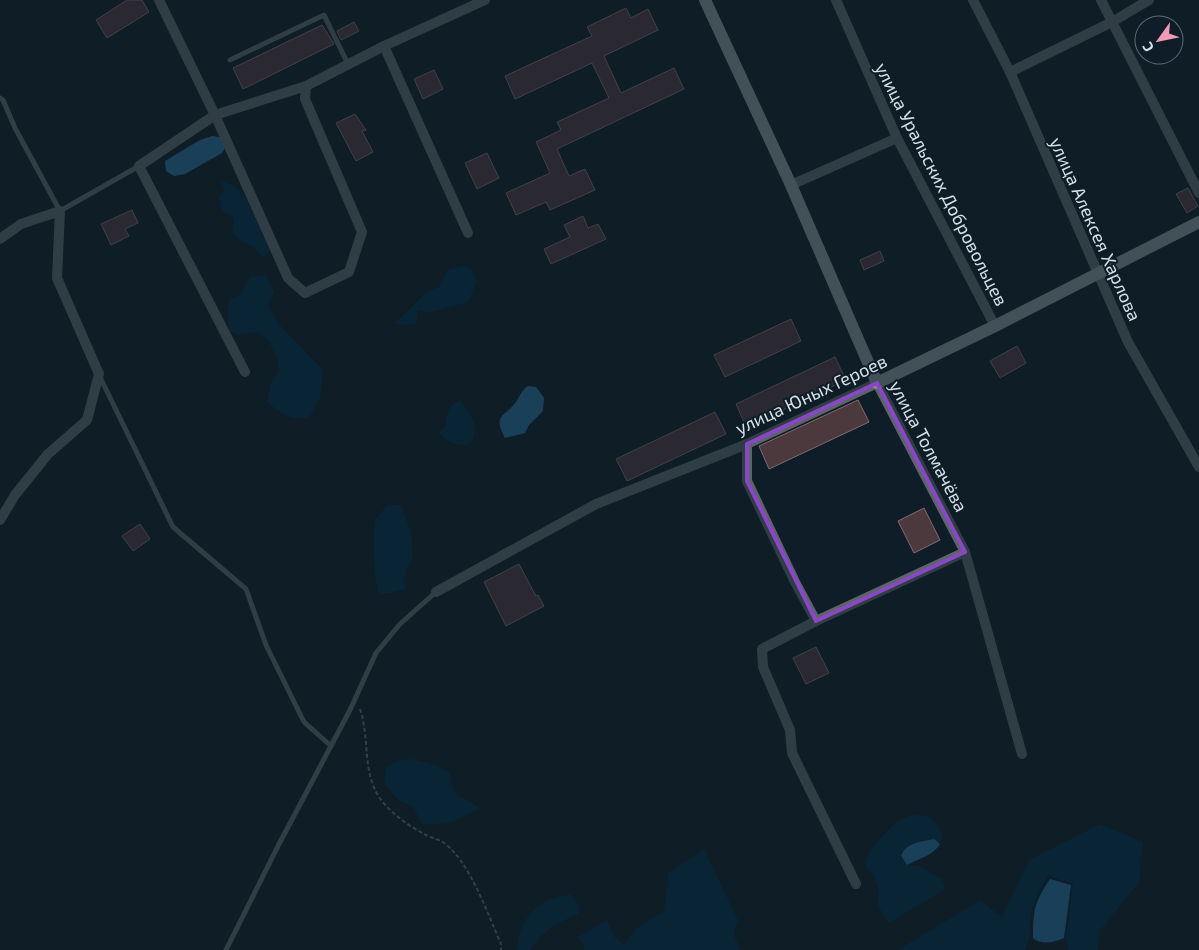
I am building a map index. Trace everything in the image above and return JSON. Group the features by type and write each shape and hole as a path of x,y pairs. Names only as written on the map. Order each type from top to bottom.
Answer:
{"street":[{"path":"159,0 215,115 288,278 305,293 349,272 362,232 305,99 306,86"},
{"path":"245,372 139,166 215,115 306,86 384,46 485,0"},
{"name":"улица Толмачёва","path":"705,0 791,184 876,383 965,552 1022,754"},
{"name":"улица Уральских Добровольцев","path":"836,0 897,138 995,326"},
{"name":"улица Алексея Харлова","path":"972,0 1010,72 1128,342 1199,467"},
{"path":"1101,0 1199,193"},
{"path":"1010,72 1112,22 1149,0"},
{"path":"384,46 468,233"},
{"path":"791,184 897,138"},
{"path":"0,239 21,224 60,211 57,278 99,374 87,420 48,454 15,495 0,520"},
{"name":"улица Юных Героев","path":"436,592 596,504 747,444 995,326 1199,222"},
{"path":"747,444 748,481 795,582 816,621"},
{"path":"856,884 792,753 790,730 763,667 762,649 816,621 965,552"}],"lane":[{"path":"230,60 324,15 348,64"},
{"path":"0,98 3,100 15,128 60,211 139,166"},
{"path":"99,374 173,527 246,589 266,645 304,722 331,746"},
{"path":"226,950 356,698 376,653 400,624 436,592"}],"path":[{"path":"356,698 365,723 368,772 379,798 401,820 444,843 465,866 501,944 501,950"}],"highlighted area":[{"path":"877,383 965,552 816,621 747,481 747,444"}],"shaded area":[{"path":"212,136 220,137 223,141 225,147 222,153 185,174 174,176 166,171 165,161 200,140"},
{"path":"221,181 233,185 244,194 270,249 264,258 252,246 239,240 232,233 234,220 230,214 223,212 219,197 224,191"},
{"path":"462,266 470,268 477,281 468,302 429,313 418,310 416,323 394,324 428,291 439,287 448,270"},
{"path":"265,275 274,292 268,306 279,324 323,370 320,398 309,418 291,417 267,402 271,382 279,370 278,360 268,340 258,332 238,335 230,331 227,312 229,300 240,295 250,277"},
{"path":"528,386 536,387 544,398 543,411 529,425 525,433 505,438 501,430 500,420"},
{"path":"460,400 475,424 474,436 471,442 461,445 448,441 438,432 446,426 446,417 450,407"},
{"path":"387,505 401,505 411,532 413,558 406,569 405,589 379,594 375,575 374,529 376,519"},
{"path":"412,759 436,765 450,773 456,794 480,808 452,822 421,824 414,808 397,799 384,783 386,768 398,760"},
{"path":"912,815 933,819 943,838 938,843 934,839 914,844 900,856 907,865 919,866 942,879 945,889 889,923 878,906 879,891 874,876 866,869 865,860 875,844 888,830 898,821"},
{"path":"1100,824 1143,842 1139,882 1102,928 1097,950 1068,950 1066,938 1073,884 1048,876 1033,905 1029,937 1025,950 898,950 980,900 1002,917 1029,860"},
{"path":"934,839 940,844 937,848 930,854 907,865 901,856 910,845"},
{"path":"704,849 738,920 734,934 740,950 583,950 585,946 577,937 607,920 615,938 624,944 635,929 664,911 668,873"},
{"path":"1050,879 1071,885 1064,938 1045,943 1033,938 1033,920 1038,901"},
{"path":"571,894 579,905 579,914 564,920 546,932 530,950 517,950 522,927 532,911 548,900"}],"building":[{"path":"127,0 142,0 149,12 107,38 96,20"},
{"path":"626,8 631,18 648,9 658,30 604,56 621,93 674,68 684,89 557,149 569,176 585,169 595,190 550,210 546,202 516,215 506,193 550,173 536,142 561,130 557,122 609,98 592,63 515,99 505,76 592,36 587,27"},
{"path":"354,22 359,31 341,40 337,31"},
{"path":"322,25 334,44 243,89 233,68"},
{"path":"434,70 443,89 423,99 414,79"},
{"path":"355,114 366,130 362,131 373,152 356,161 336,123"},
{"path":"487,153 499,178 477,189 465,163"},
{"path":"1188,188 1198,206 1187,213 1176,194"},
{"path":"132,210 138,223 125,229 129,236 111,245 101,224"},
{"path":"583,216 588,228 598,224 606,239 551,264 544,249 570,237 564,225"},
{"path":"880,251 884,261 864,270 860,260"},
{"path":"791,319 801,341 725,377 714,355"},
{"path":"1017,346 1026,363 1000,378 990,361"},
{"path":"835,357 846,380 746,427 736,404"},
{"path":"858,400 869,422 769,469 759,446"},
{"path":"715,412 726,434 627,481 616,459"},
{"path":"924,508 940,540 914,553 898,521"},
{"path":"140,524 150,539 133,551 122,536"},
{"path":"519,564 536,596 538,595 544,606 506,626 484,582"},
{"path":"816,647 829,673 806,684 793,658"}]}
